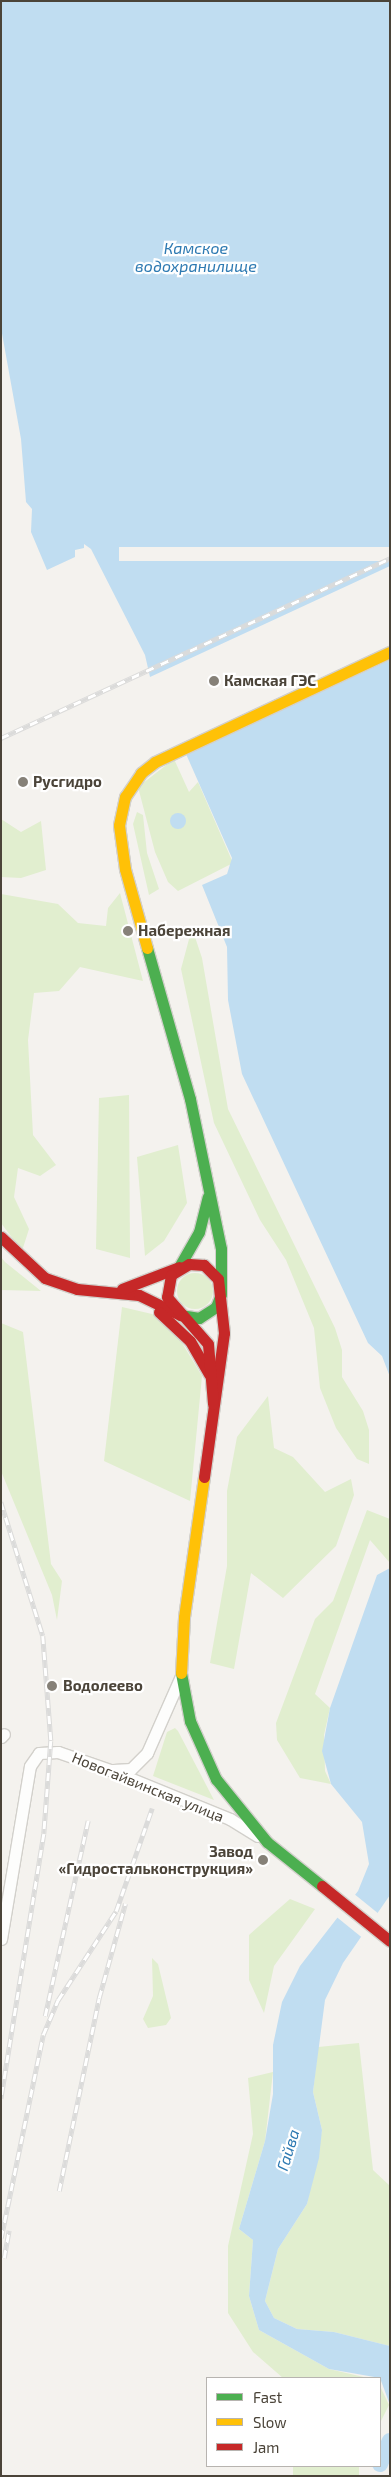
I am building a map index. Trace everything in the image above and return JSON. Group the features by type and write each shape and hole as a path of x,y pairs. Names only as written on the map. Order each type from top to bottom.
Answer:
{"main road":[{"path":"390,652 183,749 140,773 125,797 119,839 210,1184 221,1249 224,1347 213,1404 184,1617 181,1675 190,1722 208,1764 267,1842 390,1941"},
{"path":"210,1184 203,1220 166,1292 171,1308 208,1344 213,1404"},
{"path":"1,1237 45,1278 77,1289 117,1290 149,1299 180,1315 194,1318 208,1314 218,1303 221,1288 208,1267 194,1263 117,1290"},
{"path":"117,1290 149,1306 183,1332 211,1378 213,1404"}],"street":[{"path":"110,1770 131,1769 147,1753 181,1675"},
{"name":"Новогайвинская улица","path":"1,1939 30,1766 36,1754 51,1751 110,1770 230,1819 267,1842"}],"green space":[{"path":"174,759 189,792 198,782 233,863 178,891 168,882 155,852 138,787"},
{"path":"137,812 143,815 147,853 159,889 149,895 133,824"},
{"path":"1,819 21,832 41,821 46,870 21,878 1,877"},
{"path":"120,893 143,981 80,967 59,991 34,993 28,1040 33,1135 56,1165 40,1176 18,1168 14,1197 29,1229 22,1251 1,1223 1,894 58,904 78,923 106,926 108,908"},
{"path":"192,928 202,958 228,1109 335,1328 342,1350 342,1377 363,1411 369,1430 369,1464 357,1459 336,1428 320,1388 314,1328 286,1260 260,1220 214,1123 181,969"},
{"path":"129,1095 130,1258 96,1249 99,1098"},
{"path":"178,1145 187,1203 164,1241 145,1256 137,1157"},
{"path":"1,1257 5,1262 41,1291 1,1290"},
{"path":"195,1273 202,1274 208,1278 212,1284 212,1298 208,1304 202,1308 195,1309 188,1308 182,1304 178,1298 177,1291 178,1284 182,1278 188,1274"},
{"path":"122,1307 152,1314 173,1328 202,1376 190,1501 104,1461"},
{"path":"1,1323 23,1332 51,1564 62,1581 57,1620 52,1595 1,1471"},
{"path":"268,1396 274,1448 293,1457 325,1492 351,1479 354,1495 336,1546 283,1598 251,1573 234,1669 210,1663 227,1566 227,1491 237,1437"},
{"path":"367,1510 390,1519 390,1563 370,1540 315,1694 330,1708 324,1735 325,1771 331,1784 300,1778 277,1740 276,1723 315,1619 333,1601"},
{"path":"175,1728 214,1800 153,1776 167,1732"},
{"path":"290,1899 315,1909 274,1966 264,2013 249,1980 249,1935"},
{"path":"152,1958 158,1964 171,2018 166,2025 148,2028 143,2019 153,1996"},
{"path":"359,2043 373,2170 390,2186 390,2346 334,2332 297,2329 274,2318 265,2301 278,2249 307,2204 322,2130 313,2092 318,2047"},
{"path":"273,2072 265,2141 239,2229 253,2240 249,2296 259,2330 329,2369 364,2377 282,2377 253,2352 228,2313 228,2246 253,2134 248,2078"},
{"path":"381,2388 389,2405 381,2421"},
{"path":"293,2467 359,2467 359,2476 293,2476"}],"water":[{"name":"Камское водохранилище","path":"1,1 390,1 390,566 150,677 145,655 91,549 84,544 84,548 75,550 75,557 47,570 31,532 32,509 26,502 21,439 1,328"},
{"path":"390,660 390,1377 382,1356 368,1343 242,1074 228,1000 227,947 202,885 227,874 232,858 186,754"},
{"path":"178,813 184,815 186,821 184,827 178,829 172,827 170,821 172,815"},
{"path":"390,1568 390,1895 343,1963 325,2000 313,2092 322,2130 319,2158 307,2204 278,2249 265,2301 274,2318 297,2329 334,2332 390,2346 390,2405 381,2377 329,2369 259,2330 249,2296 253,2240 239,2229 265,2141 273,2094 273,2045 282,2002 300,1966 358,1891 369,1864 362,1822 331,1784 322,1751 330,1708 377,1575"}],"pier":[{"path":"119,547 390,547 390,561 119,561"},
{"path":"353,1893 380,1915 362,1938 335,1916"}],"waterway":[{"name":"Гайва","path":"381,2462 390,2441"}],"railway":[{"path":"1,738 390,558"},
{"path":"1,1502 43,1636 51,1741 44,1834 1,2099"},
{"path":"1,2238 43,2035 58,2000 116,1911 152,1808"},
{"path":"45,2016 88,1821"},
{"path":"59,2191 99,1998 125,1904"},
{"path":"4,2258 9,2230"}],"traffic: fast":[{"path":"147,948 190,1099 221,1249 221,1294 216,1307 199,1318 180,1315"},
{"path":"179,1267 199,1232 208,1197"},
{"path":"181,1673 190,1721 216,1779 267,1842 322,1886"}],"traffic: slow":[{"path":"147,948 125,869 119,825 125,797 141,773 155,762 390,652"},
{"path":"181,1673 184,1617 204,1477"}],"traffic: jam":[{"path":"1,1237 45,1278 77,1289 139,1295 180,1315"},
{"path":"204,1477 224,1333 218,1279 204,1265 189,1264 171,1275 167,1297 208,1344 213,1404"},
{"path":"122,1289 179,1267"},
{"path":"159,1312 190,1341 209,1374"},
{"path":"322,1886 390,1941"}],"place":[{"name":"Камская ГЭС","path":"214,681"},
{"name":"Русгидро","path":"23,782"},
{"name":"Набережная","path":"128,931"},
{"name":"Водолеево","path":"52,1686"},
{"name":"Завод «Гидростальконструкция»","path":"263,1860"}]}
